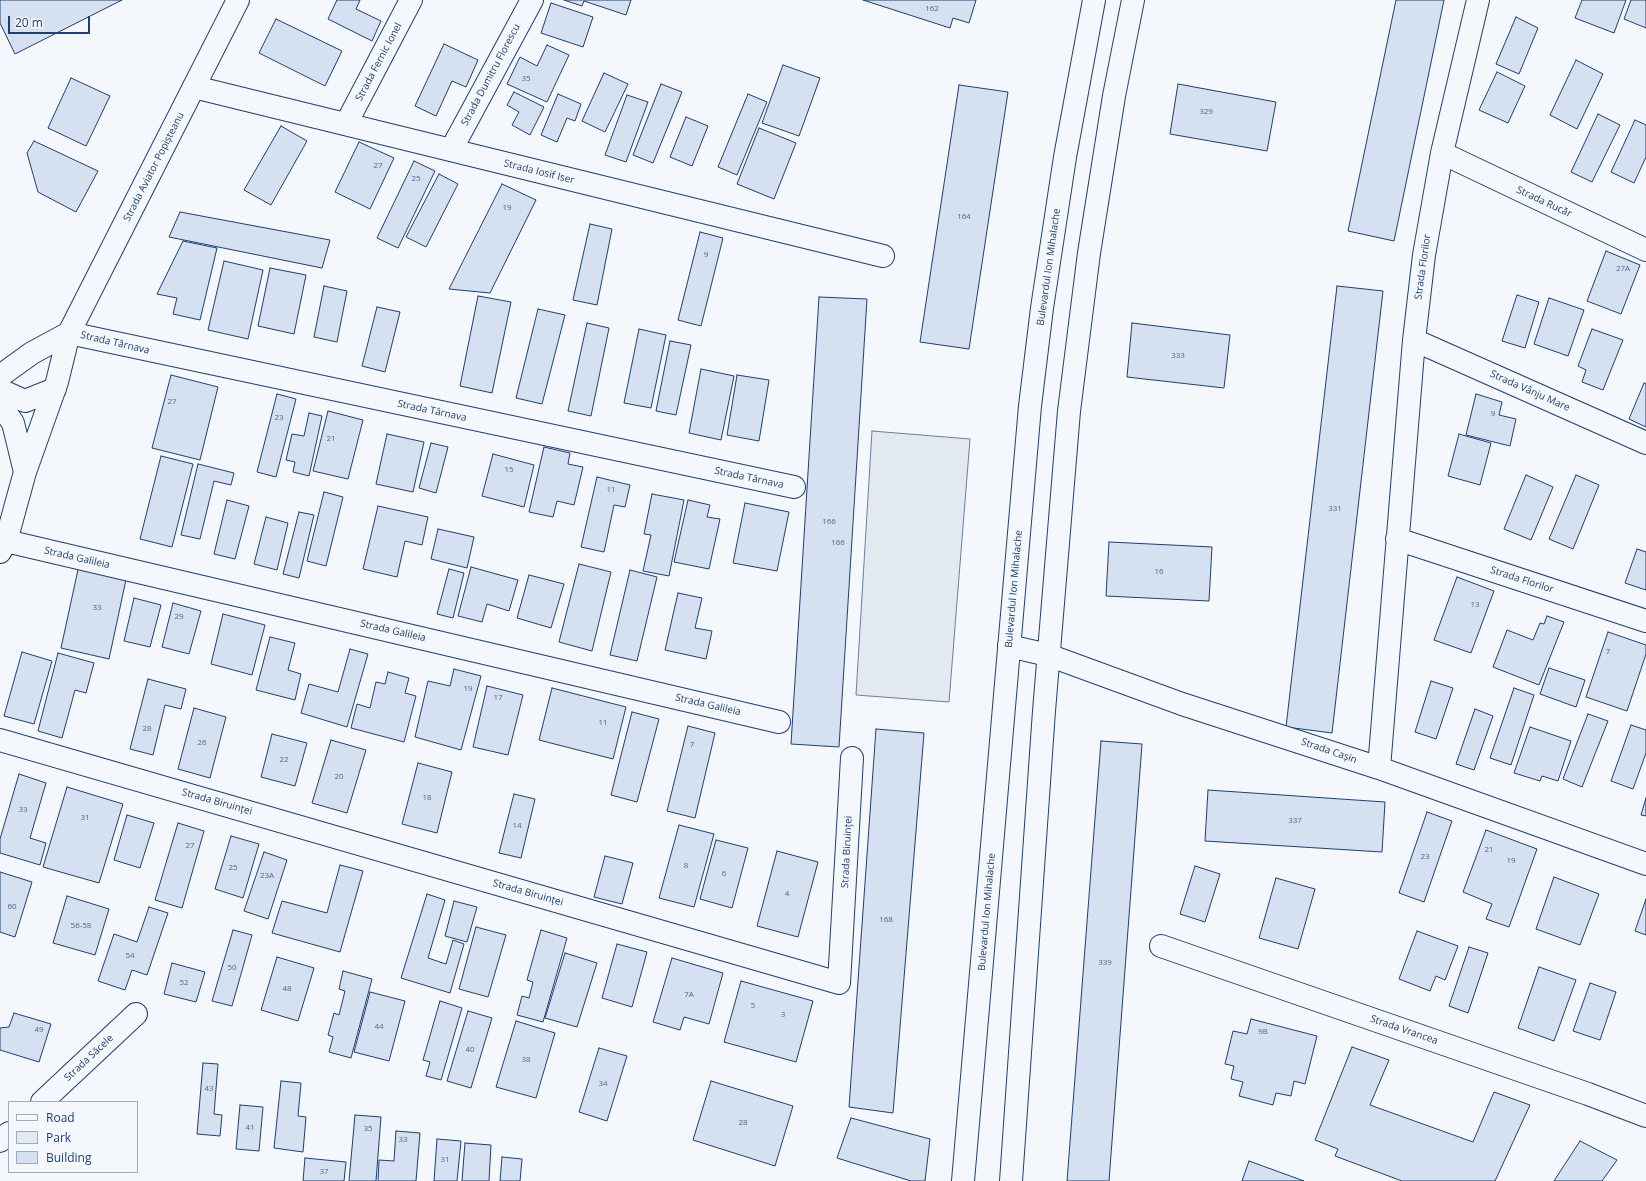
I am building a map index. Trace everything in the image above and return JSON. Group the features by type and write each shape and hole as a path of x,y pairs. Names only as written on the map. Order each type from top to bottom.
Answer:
{"street":[{"name":"Strada Aviator Popișteanu","path":"3,546 25,472 55,390 69,333 238,0"},
{"name":"Strada Fernic Ionel","path":"346,124 411,0"},
{"name":"Strada Dumitru Florescu","path":"451,150 532,0"},
{"name":"Bulevardul Ion Mihalache","path":"963,1181 1030,406 1042,308 1065,157 1094,0"},
{"path":"1011,1181 1048,655 1069,411 1079,323 1114,96 1133,0"},
{"name":"Strada Florilor","path":"1379,768 1414,340 1424,255 1442,153 1478,0"},
{"name":"Strada Iosif Iser","path":"194,87 883,256"},
{"name":"Strada Rucăr","path":"1442,153 1646,250"},
{"path":"0,376 32,353 69,333"},
{"name":"Strada Târnava","path":"69,333 794,487"},
{"name":"Strada Vânju Mare","path":"1414,340 1646,443"},
{"path":"0,390 25,401 55,390"},
{"path":"0,404 13,423 25,472"},
{"name":"Strada Florilor","path":"1397,539 1646,621"},
{"name":"Strada Galileia","path":"3,546 780,722"},
{"name":"Strada Cașin","path":"1009,646 1048,655 1182,704 1379,768 1646,864"},
{"name":"Strada Biruinței","path":"0,740 839,984 852,758"},
{"name":"Strada Vrancea","path":"1161,946 1581,1091 1646,1116"},
{"name":"Strada Săcele","path":"43,1101 136,1014"},
{"path":"0,1141 8,1134"}],"green space":[{"path":"872,431 970,439 949,702 856,695"}],"building":[{"path":"0,0 122,0 15,54 0,23"},
{"path":"337,0 360,0 356,9 381,21 372,41 328,19"},
{"path":"564,0 631,0 626,15 584,1 582,6"},
{"path":"863,0 976,0 969,23 953,18 950,28"},
{"path":"1396,0 1444,0 1394,241 1348,231"},
{"path":"1582,0 1626,0 1614,33 1575,18"},
{"path":"1631,0 1646,0 1646,28 1624,19"},
{"path":"551,3 593,17 583,47 541,33"},
{"path":"1516,17 1538,28 1519,74 1496,64"},
{"path":"276,19 342,51 325,86 259,53"},
{"path":"444,44 478,60 466,87 452,81 436,116 415,106"},
{"path":"547,45 569,55 547,102 507,84 520,57 537,66"},
{"path":"1576,60 1603,74 1577,129 1550,115"},
{"path":"783,65 820,78 799,136 762,123"},
{"path":"1497,72 1525,86 1508,123 1479,110"},
{"path":"604,73 628,84 605,132 582,121"},
{"path":"71,78 110,96 86,146 48,128"},
{"path":"661,84 682,92 653,163 633,155"},
{"path":"1178,84 1276,102 1267,151 1170,134"},
{"path":"959,85 1008,92 969,349 920,342"},
{"path":"514,92 544,107 530,135 512,125 519,112 507,105"},
{"path":"558,94 581,104 575,121 567,118 557,142 541,135"},
{"path":"748,94 767,102 737,175 718,167"},
{"path":"627,95 648,102 626,162 605,155"},
{"path":"1598,114 1620,125 1592,182 1571,172"},
{"path":"686,117 708,126 692,166 670,157"},
{"path":"1635,120 1646,125 1646,157 1634,183 1611,172"},
{"path":"281,126 307,141 271,205 244,190"},
{"path":"759,128 796,143 774,199 737,184"},
{"path":"34,141 98,171 76,212 38,192 27,153"},
{"path":"359,142 394,158 370,209 335,192"},
{"path":"414,161 435,171 398,248 377,238"},
{"path":"439,174 458,184 426,247 406,237"},
{"path":"502,184 536,200 490,293 449,289"},
{"path":"180,212 330,240 322,268 169,237"},
{"path":"590,224 612,229 597,305 573,300"},
{"path":"700,232 723,238 701,326 678,320"},
{"path":"183,241 217,248 200,320 173,314 177,298 157,294"},
{"path":"1606,251 1640,265 1621,314 1587,301"},
{"path":"224,261 263,270 248,339 208,330"},
{"path":"270,268 306,275 294,334 258,326"},
{"path":"324,286 347,291 337,342 314,337"},
{"path":"1337,286 1383,291 1332,733 1286,727"},
{"path":"1517,295 1539,302 1525,348 1502,341"},
{"path":"478,296 511,302 492,393 460,386"},
{"path":"819,297 867,299 839,747 791,744"},
{"path":"1549,298 1584,310 1568,356 1534,344"},
{"path":"377,307 400,312 385,372 362,366"},
{"path":"538,309 565,315 542,404 516,398"},
{"path":"587,323 609,328 591,416 568,411"},
{"path":"1132,323 1230,335 1224,388 1127,377"},
{"path":"639,329 666,335 651,408 624,403"},
{"path":"1592,329 1623,340 1603,390 1582,382 1586,370 1578,366"},
{"path":"670,341 691,345 676,415 656,411"},
{"path":"701,369 734,376 721,440 689,433"},
{"path":"171,375 218,387 200,460 152,448"},
{"path":"737,375 769,380 759,441 727,435"},
{"path":"1644,383 1646,384 1646,427 1629,419"},
{"path":"277,394 296,399 276,477 257,472"},
{"path":"1476,394 1502,402 1499,415 1516,419 1510,446 1466,435"},
{"path":"328,411 363,420 348,479 313,471"},
{"path":"309,413 322,416 309,476 293,472 295,462 286,460 292,434 304,436"},
{"path":"387,434 424,442 413,492 376,484"},
{"path":"1459,434 1491,443 1480,485 1448,476"},
{"path":"431,443 448,447 436,493 419,488"},
{"path":"544,447 570,453 568,464 583,467 574,505 557,501 553,517 529,512"},
{"path":"493,454 534,465 524,507 482,496"},
{"path":"161,456 193,464 172,547 140,539"},
{"path":"198,464 234,473 231,485 214,481 200,539 181,535"},
{"path":"1526,475 1553,487 1531,540 1504,529"},
{"path":"1576,475 1599,485 1573,549 1549,539"},
{"path":"597,477 630,485 625,507 614,505 604,552 581,547"},
{"path":"324,492 343,497 326,566 307,561"},
{"path":"652,494 684,500 669,576 643,571 651,535 644,534"},
{"path":"227,500 249,506 235,559 214,554"},
{"path":"688,500 710,505 707,517 720,519 709,569 674,562"},
{"path":"745,503 789,512 777,571 733,563"},
{"path":"378,506 428,517 422,545 405,541 397,577 363,569"},
{"path":"299,512 314,515 299,578 283,574"},
{"path":"266,517 288,523 277,570 254,564"},
{"path":"438,529 474,537 467,568 431,559"},
{"path":"1109,542 1212,547 1209,601 1106,596"},
{"path":"1637,549 1646,552 1646,590 1625,583"},
{"path":"579,564 611,572 592,651 559,642"},
{"path":"79,565 127,575 109,659 61,648"},
{"path":"471,567 518,580 509,611 487,604 482,622 458,616"},
{"path":"449,569 464,573 453,618 437,614"},
{"path":"630,570 657,577 637,661 610,655"},
{"path":"529,575 564,584 551,628 517,618"},
{"path":"1457,577 1494,591 1471,653 1434,640"},
{"path":"678,593 702,598 695,628 712,631 706,659 665,650"},
{"path":"134,598 161,605 150,647 124,641"},
{"path":"173,603 201,611 189,654 162,647"},
{"path":"223,614 265,625 252,675 211,664"},
{"path":"1547,616 1564,622 1539,685 1493,667 1507,630 1533,640 1540,623 1544,624"},
{"path":"1608,632 1646,645 1646,654 1627,711 1586,697"},
{"path":"270,637 295,643 288,670 301,674 295,700 256,690"},
{"path":"350,649 368,654 347,727 301,713 309,684 338,692"},
{"path":"22,652 52,661 34,724 4,716"},
{"path":"58,653 94,663 86,693 75,690 62,738 38,731"},
{"path":"1549,668 1585,680 1576,707 1540,694"},
{"path":"454,669 481,676 461,750 415,737 428,681 450,686"},
{"path":"388,672 409,678 405,693 416,696 404,742 351,728 357,704 370,708 376,682 385,684"},
{"path":"148,679 186,689 181,709 165,705 153,755 130,749"},
{"path":"1431,681 1453,688 1436,739 1415,732"},
{"path":"487,686 523,695 508,755 473,747"},
{"path":"552,688 626,707 613,759 539,740"},
{"path":"1514,688 1534,695 1511,765 1490,758"},
{"path":"194,708 226,717 210,778 178,769"},
{"path":"1475,709 1493,716 1474,770 1456,764"},
{"path":"632,712 659,719 637,802 611,795"},
{"path":"1588,714 1608,721 1582,787 1563,779"},
{"path":"1631,725 1646,730 1646,753 1633,789 1611,781"},
{"path":"688,726 715,733 695,818 667,811"},
{"path":"1530,727 1571,741 1558,781 1542,776 1540,781 1514,773"},
{"path":"876,729 924,733 893,1113 849,1107"},
{"path":"272,734 307,743 295,786 261,777"},
{"path":"331,740 366,750 347,813 312,803"},
{"path":"1101,741 1142,744 1109,1181 1067,1181"},
{"path":"418,763 452,772 437,833 402,824"},
{"path":"19,774 46,783 30,838 46,843 40,865 0,853 0,839"},
{"path":"67,787 123,804 99,883 43,867"},
{"path":"1208,790 1385,802 1382,852 1205,841"},
{"path":"514,794 535,799 521,858 499,853"},
{"path":"1646,798 1646,816 1641,815"},
{"path":"1427,812 1452,821 1424,902 1399,893"},
{"path":"127,815 154,823 140,868 114,860"},
{"path":"178,823 204,831 182,908 155,900"},
{"path":"679,825 714,834 694,907 659,898"},
{"path":"1486,830 1537,849 1509,927 1486,919 1492,904 1463,892"},
{"path":"231,836 259,844 243,898 215,889"},
{"path":"716,840 748,848 732,908 700,899"},
{"path":"777,851 818,862 798,937 757,926"},
{"path":"264,852 287,860 268,919 244,911"},
{"path":"605,856 633,863 622,904 594,897"},
{"path":"340,865 363,871 340,952 272,933 282,901 327,913"},
{"path":"1195,866 1220,874 1205,922 1180,914"},
{"path":"0,872 32,882 15,937 0,932"},
{"path":"1554,877 1599,894 1580,945 1536,929"},
{"path":"1276,878 1315,889 1298,949 1259,938"},
{"path":"427,894 445,900 428,958 446,964 453,940 464,944 450,993 401,978"},
{"path":"67,896 109,909 95,955 53,943"},
{"path":"1646,899 1646,935 1635,931"},
{"path":"454,901 477,907 467,942 445,936"},
{"path":"149,907 168,913 147,975 132,970 125,990 98,981 114,934 137,942"},
{"path":"476,927 506,935 488,997 459,989"},
{"path":"233,930 252,935 232,1006 212,1001"},
{"path":"541,930 567,938 543,1022 517,1015 522,996 529,998 533,982 527,980"},
{"path":"1417,931 1458,946 1445,980 1436,976 1430,991 1399,979"},
{"path":"617,944 647,952 632,1007 602,998"},
{"path":"1469,947 1488,953 1468,1013 1449,1006"},
{"path":"565,953 597,963 577,1027 545,1018"},
{"path":"277,957 314,968 298,1021 261,1010"},
{"path":"672,958 723,973 709,1024 684,1017 680,1030 653,1022"},
{"path":"172,963 205,972 196,1002 164,994"},
{"path":"1539,967 1576,980 1554,1041 1518,1028"},
{"path":"343,971 372,979 351,1058 329,1052 333,1037 328,1035 334,1013 339,1015 345,991 339,989"},
{"path":"741,981 813,1001 796,1062 724,1042"},
{"path":"1590,983 1616,992 1600,1040 1573,1031"},
{"path":"370,992 405,1001 389,1061 354,1052"},
{"path":"440,1001 462,1008 441,1080 426,1076 430,1062 423,1060"},
{"path":"468,1011 492,1018 471,1088 447,1081"},
{"path":"14,1013 51,1024 39,1062 0,1050 0,1028 9,1027"},
{"path":"1251,1019 1317,1036 1305,1084 1294,1081 1291,1096 1276,1093 1273,1105 1239,1096 1243,1082 1231,1079 1234,1066 1225,1064 1233,1031 1247,1034"},
{"path":"516,1021 555,1033 536,1098 496,1087"},
{"path":"1352,1047 1389,1060 1370,1105 1473,1142 1494,1092 1530,1105 1495,1181 1402,1181 1335,1156 1338,1149 1315,1140"},
{"path":"599,1048 627,1056 607,1121 579,1112"},
{"path":"203,1063 218,1064 214,1114 222,1115 220,1136 197,1134"},
{"path":"281,1081 301,1083 298,1116 306,1117 303,1152 274,1148"},
{"path":"711,1081 793,1106 775,1166 693,1140"},
{"path":"240,1105 263,1107 259,1151 236,1149"},
{"path":"355,1115 381,1117 376,1181 349,1181"},
{"path":"851,1118 930,1139 925,1181 911,1181 837,1158"},
{"path":"396,1131 420,1133 416,1181 378,1181 379,1160 394,1161"},
{"path":"437,1139 461,1141 457,1181 434,1181"},
{"path":"1580,1141 1617,1160 1602,1181 1554,1181"},
{"path":"465,1143 491,1145 489,1181 462,1181"},
{"path":"502,1157 522,1159 520,1181 500,1181"},
{"path":"305,1158 346,1162 344,1181 303,1181"},
{"path":"1249,1161 1304,1181 1242,1181"}]}
